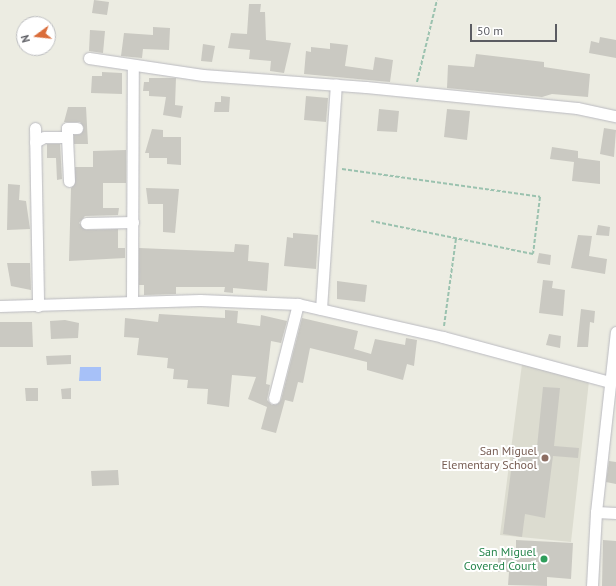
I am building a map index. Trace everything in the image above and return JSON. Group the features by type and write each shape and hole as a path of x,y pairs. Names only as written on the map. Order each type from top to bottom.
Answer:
{"street":[{"path":"89,58 203,75 336,84 414,93 577,108 616,116"},
{"path":"132,302 133,64"},
{"path":"321,309 336,84"},
{"path":"35,128 38,306"},
{"path":"69,181 67,128 77,128"},
{"path":"35,142 44,137 67,138"},
{"path":"86,223 133,222"},
{"path":"0,306 132,302 298,304 443,337 610,382"},
{"path":"274,398 298,304"},
{"path":"592,586 596,512 616,332"},
{"path":"596,512 616,513"}],"path":[{"path":"414,93 437,0"},
{"path":"331,168 540,197 533,254 371,221"},
{"path":"443,337 456,238"}],"shaded area":[{"name":"San Miguel Elementary School","path":"522,364 589,381 571,542 500,535"}],"water":[{"path":"80,367 101,367 101,381 79,381"}],"building":[{"path":"94,0 109,2 107,15 92,13"},
{"path":"249,4 261,4 260,12 265,12 266,40 291,43 284,73 270,71 271,61 249,59 250,50 228,48 231,33 247,34"},
{"path":"153,27 170,28 169,50 143,49 142,58 121,56 124,33 153,35"},
{"path":"90,30 105,31 103,53 89,51"},
{"path":"600,37 616,40 616,58 589,53 591,41 599,43"},
{"path":"330,43 348,45 345,66 373,70 375,57 393,60 390,82 304,74 306,51 311,52 311,47 330,49"},
{"path":"203,44 215,46 212,62 201,61"},
{"path":"476,54 544,62 544,67 590,74 588,97 552,94 542,97 447,88 448,65 474,67"},
{"path":"102,72 122,73 122,94 91,93 92,76 102,76"},
{"path":"149,78 176,78 175,105 183,106 181,118 163,115 166,97 149,96 149,91 143,91 144,82 149,82"},
{"path":"221,96 230,97 229,112 214,112 215,102 221,102"},
{"path":"306,96 328,98 326,122 304,120"},
{"path":"68,107 86,107 88,144 74,144 74,135 81,134 84,128 80,122 64,122"},
{"path":"379,109 399,111 397,132 377,131"},
{"path":"447,109 470,111 467,140 444,137"},
{"path":"604,128 616,130 614,157 600,154"},
{"path":"152,129 163,130 163,137 181,137 181,165 167,164 167,158 149,158 149,153 145,153"},
{"path":"47,144 60,144 62,179 57,180 56,158 47,158"},
{"path":"552,147 578,151 578,158 600,161 600,184 572,181 574,162 550,159"},
{"path":"126,150 126,183 103,183 103,208 119,208 118,215 85,216 79,223 86,230 118,229 118,248 125,248 125,258 69,261 71,188 75,184 75,167 93,167 93,151"},
{"path":"8,184 20,185 19,200 26,201 30,229 7,230"},
{"path":"146,188 179,189 175,233 163,232 163,204 148,204"},
{"path":"598,225 610,227 609,236 596,235"},
{"path":"293,233 318,235 316,269 284,266 287,237 293,238"},
{"path":"578,235 592,236 589,256 607,259 605,274 571,268"},
{"path":"235,244 249,245 248,261 269,263 267,291 233,288 233,293 224,292 225,287 176,287 176,294 144,295 144,285 139,285 139,248 234,252"},
{"path":"539,253 551,255 550,265 537,263"},
{"path":"7,263 30,263 31,290 11,286"},
{"path":"543,280 553,281 552,288 565,290 563,316 539,313"},
{"path":"337,281 367,285 365,302 337,299"},
{"path":"581,309 595,311 594,323 590,322 588,347 577,347"},
{"path":"225,310 238,311 237,323 260,326 261,315 287,321 281,343 271,341 266,384 270,385 267,400 272,405 281,400 302,318 358,331 354,349 371,354 375,339 405,345 406,338 417,340 414,366 407,364 403,380 367,370 367,362 310,348 303,383 298,382 293,402 285,400 276,433 261,429 267,407 248,399 256,377 232,375 229,407 207,404 208,389 187,388 188,380 173,379 174,369 167,368 168,358 137,355 139,338 124,337 125,318 158,322 159,314 225,318"},
{"path":"65,320 79,323 78,338 51,339 50,321"},
{"path":"0,322 32,322 33,347 0,347"},
{"path":"549,334 561,336 560,348 546,345"},
{"path":"71,355 71,364 47,365 46,356"},
{"path":"543,387 560,388 554,446 579,448 578,458 553,456 545,518 525,514 522,537 503,534 513,455 536,457"},
{"path":"25,388 38,388 38,401 26,401"},
{"path":"71,388 71,399 62,399 61,389"},
{"path":"609,461 616,462 616,484 606,482"},
{"path":"118,470 119,485 92,486 91,471"},
{"name":"San Miguel Covered Court","path":"516,540 573,543 571,579 547,577 547,586 508,585 509,572 498,572 498,558 516,558"},
{"path":"603,540 616,541 616,586 602,586"}],"place":[{"name":"San Miguel Elementary School","path":"545,458"},
{"name":"San Miguel Covered Court","path":"544,559"}]}
